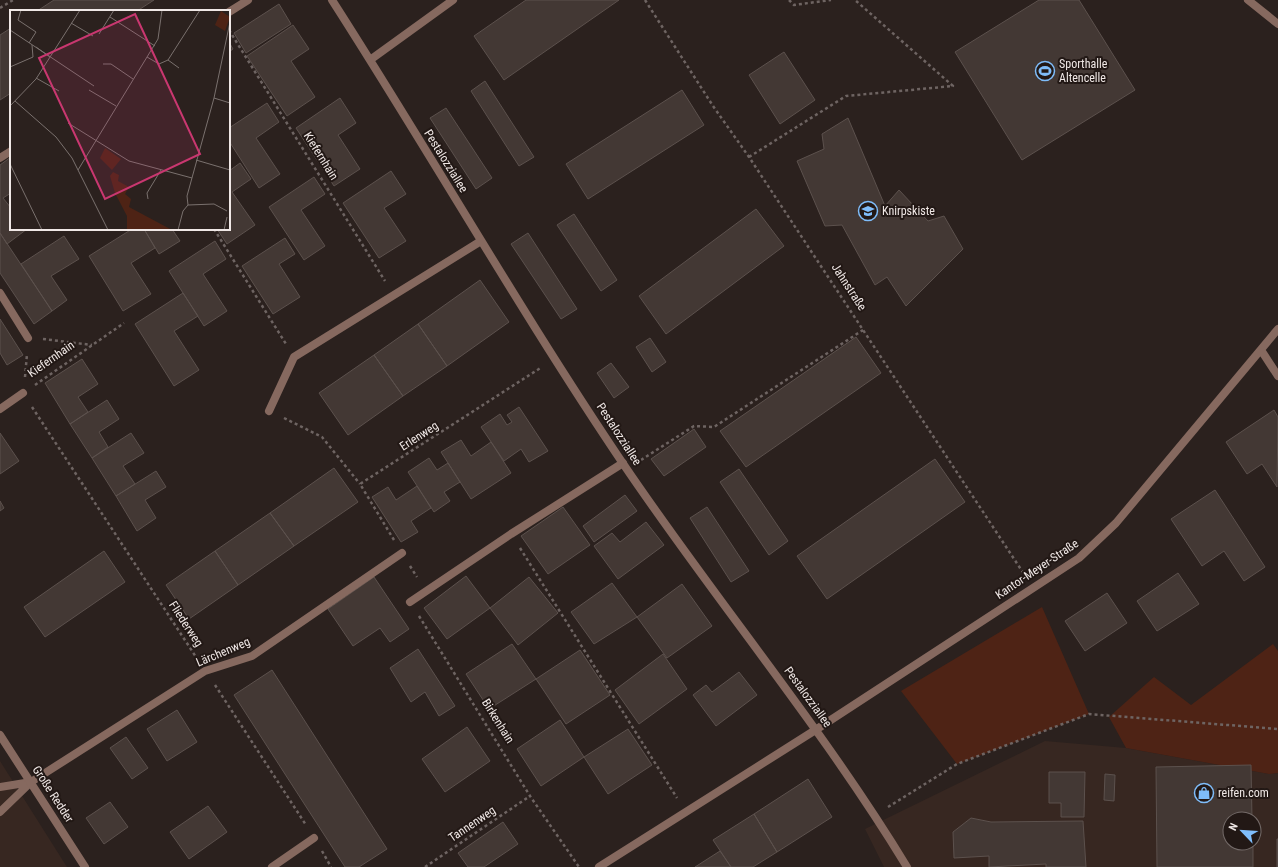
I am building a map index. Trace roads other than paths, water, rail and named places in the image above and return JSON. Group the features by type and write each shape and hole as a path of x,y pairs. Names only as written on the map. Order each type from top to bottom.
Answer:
{"street":[{"path":"230,11 248,0"},
{"name":"Pestalozziallee","path":"332,0 555,359 623,463 651,504 817,729 875,814 907,867"},
{"path":"370,60 452,0"},
{"path":"1248,0 1278,24"},
{"path":"0,158 10,152"},
{"path":"269,411 294,357 481,241"},
{"path":"0,293 28,338"},
{"name":"Kantor-Meyer-Straße","path":"817,729 1079,558 1116,523 1278,328"},
{"path":"1261,350 1278,376"},
{"path":"0,409 23,393"},
{"path":"410,602 512,534 623,463"},
{"name":"Lärchenweg","path":"0,812 31,782 206,671 252,656 402,553"},
{"path":"599,867 817,729"},
{"name":"Große Redder","path":"0,735 85,867"},
{"name":"Lärchenweg","path":"0,787 31,782"},
{"path":"272,867 314,838"}],"place":[{"name":"Sporthalle Altencelle","path":"1045,71"},
{"name":"Knirpskiste","path":"868,211"},
{"name":"reifen.com","path":"1204,793"}]}
